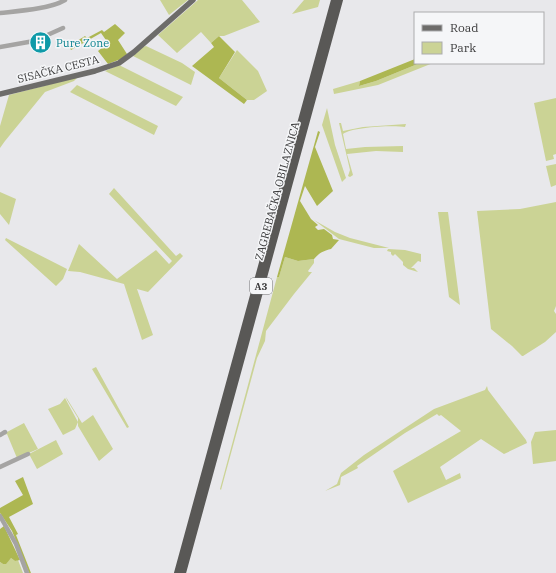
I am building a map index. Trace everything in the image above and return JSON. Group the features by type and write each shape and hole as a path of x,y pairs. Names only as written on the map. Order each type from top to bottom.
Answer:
{"highway":[{"name":"ZAGREBAČKA OBILAZNICA","path":"176,573 334,0"},
{"name":"ZAGREBAČKA OBILAZNICA","path":"183,573 340,0"}],"main road":[{"name":"SISAČKA CESTA","path":"0,94 95,71 119,63 134,52 193,0"}],"street":[{"path":"0,13 38,8 60,3 65,0"},
{"path":"0,47 34,41 63,28"},
{"path":"0,435 5,432"},
{"path":"0,467 28,454"},
{"path":"0,516 16,544 27,573"}],"green space":[{"path":"160,0 188,0 169,15"},
{"path":"198,0 242,0 260,22 224,36 219,36 211,43 201,32 177,53 158,35"},
{"path":"304,0 320,0 318,7 292,14"},
{"path":"115,24 125,33 118,40 127,54 121,59 108,64 98,51 108,43 101,33 71,50 69,46 85,36 87,38 102,30 104,32"},
{"path":"219,36 235,52 219,78 247,100 244,104 192,66 214,47 211,43"},
{"path":"146,46 182,63 195,72 191,85 133,56"},
{"path":"237,50 258,71 267,91 254,100 247,100 219,78"},
{"path":"414,59 414,64 418,64 376,81 359,86 360,81"},
{"path":"418,64 430,64 378,85 334,94 333,89 360,81 359,86 376,81"},
{"path":"119,65 183,97 176,106 105,71"},
{"path":"78,77 74,81 45,92 0,148 0,126 9,95"},
{"path":"77,85 158,126 154,135 70,92"},
{"path":"556,98 556,154 553,155 554,159 546,161 534,103"},
{"path":"327,108 335,145 346,178 342,182 322,125"},
{"path":"339,123 341,123 343,131 363,127 406,124 405,127 382,126 363,128 343,134 346,149 403,146 403,152 376,151 347,154 353,175 350,177 348,176 350,170"},
{"path":"318,131 320,132 315,147 333,191 317,206 305,186 300,201 311,219 318,225 315,227 318,230 324,229 332,235 333,239 339,240 331,249 321,252 314,259 298,261 285,257 279,277 277,277"},
{"path":"556,164 556,185 551,187 546,166"},
{"path":"114,188 176,256 180,253 183,256 148,292 137,289 153,335 142,340 124,284 80,272 68,271 79,244 117,279 156,250 169,264 172,261 109,194"},
{"path":"0,192 16,199 9,225 0,214"},
{"path":"556,202 556,306 554,311 556,314 556,332 545,342 522,356 491,329 477,211 520,209"},
{"path":"438,212 448,212 460,305 449,297"},
{"path":"314,220 335,232 350,238 389,248 374,248 339,239"},
{"path":"6,238 67,269 63,279 56,286 5,240"},
{"path":"388,249 405,250 421,254 421,262 418,261 411,268 414,268 418,272 408,269 395,254 393,256 391,252 387,251"},
{"path":"285,257 298,261 314,259 314,263 308,271 312,272 266,331 265,341 257,358 221,490 220,489 277,277 279,277"},
{"path":"96,367 129,427 127,428 92,369"},
{"path":"487,386 488,390 527,443 504,454 481,439 440,467 446,480 460,473 461,478 408,503 393,471 461,431 441,415 439,416 437,414 405,433 357,466 358,468 341,477 340,485 325,491 337,484 341,473 364,455 434,409 485,390"},
{"path":"66,397 82,423 93,415 113,449 99,461 78,426 78,418"},
{"path":"65,398 78,422 75,429 63,435 48,409 60,404"},
{"path":"24,423 38,449 17,458 7,434 5,435 7,432"},
{"path":"556,430 556,461 533,464 531,442 535,432"},
{"path":"56,440 63,454 37,469 29,454"},
{"path":"23,477 33,504 9,517 18,534 16,535 31,573 29,573 12,531 0,513 0,508 23,495 15,481"},
{"path":"4,526 20,560 15,561 11,558 6,564 0,562 0,529"},
{"path":"11,558 15,561 18,560 23,573 0,573 0,562 3,564"}],"place":[{"name":"Pure Zone","path":"40,43"}]}
